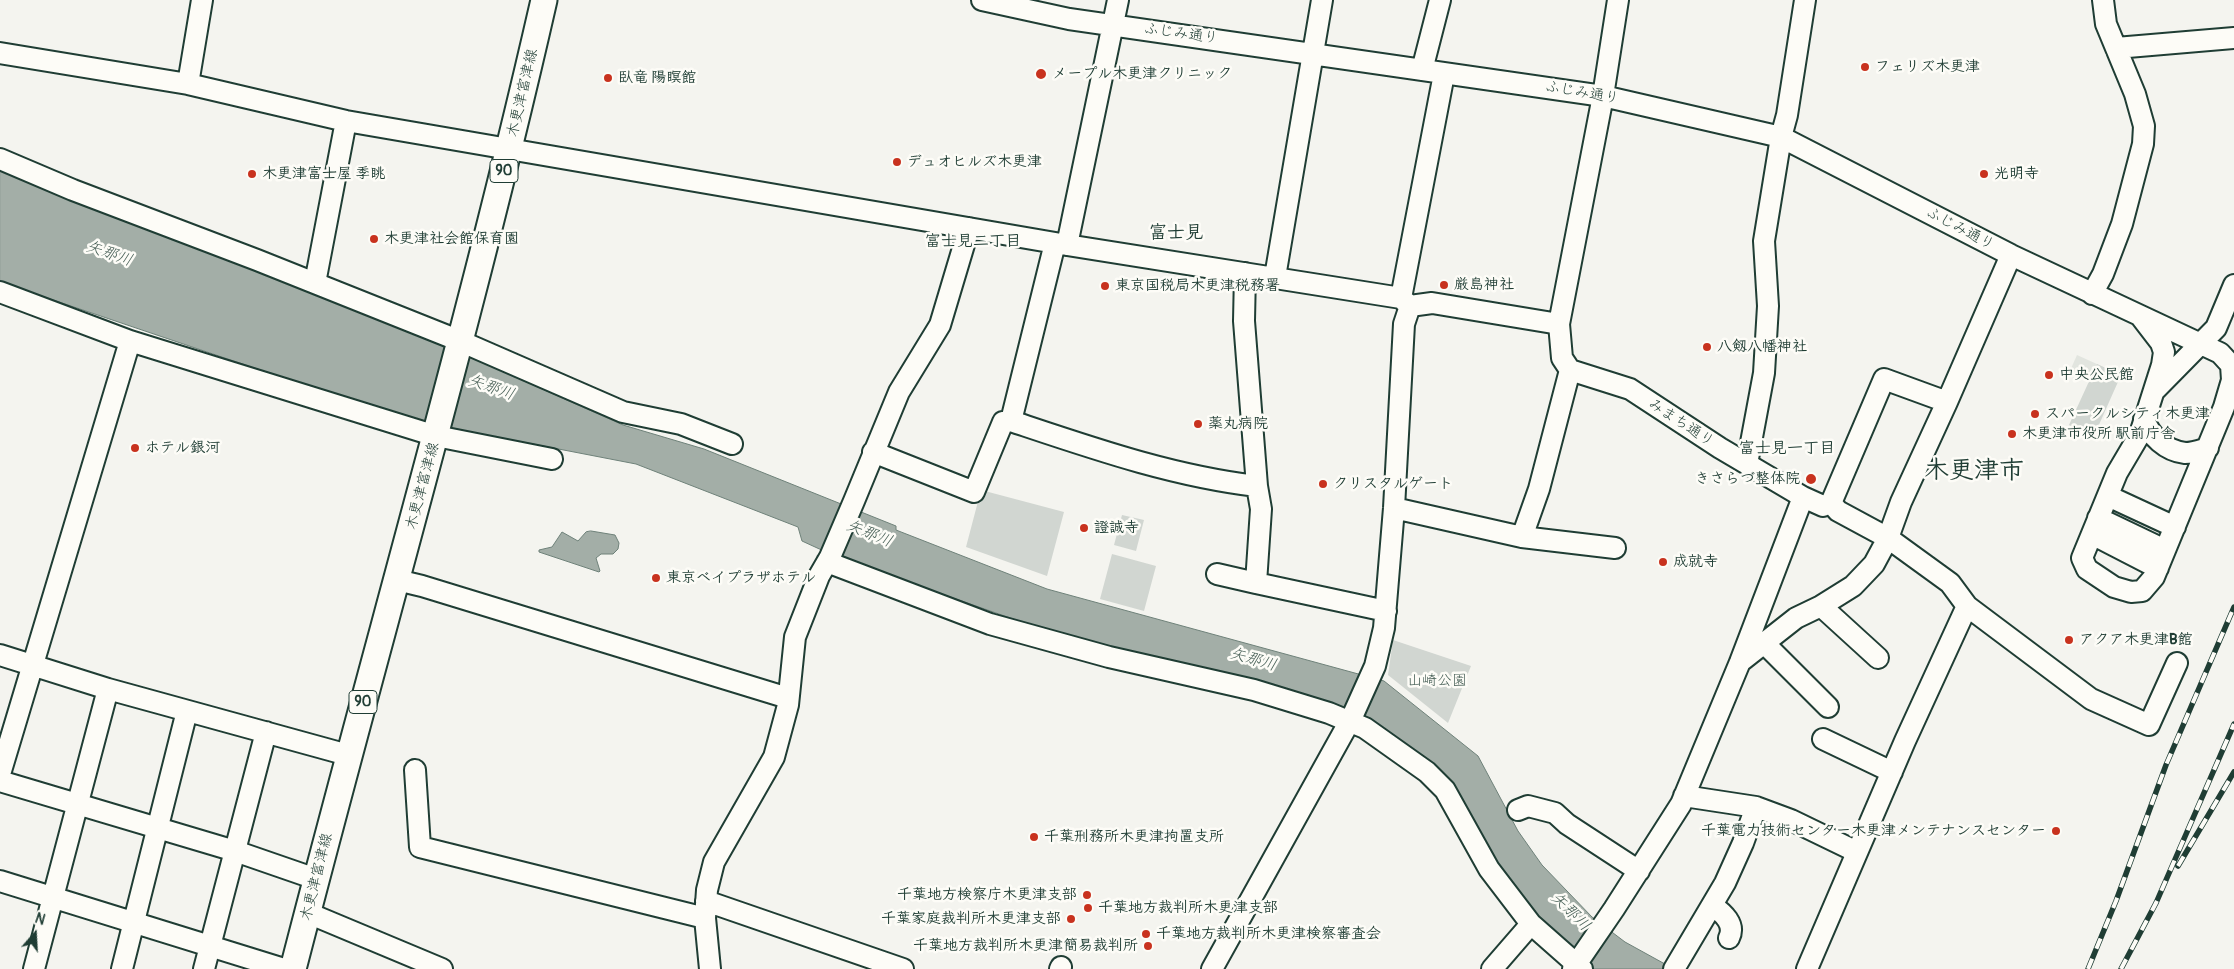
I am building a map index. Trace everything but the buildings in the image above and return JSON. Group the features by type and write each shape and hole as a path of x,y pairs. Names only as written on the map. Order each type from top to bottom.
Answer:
{"main road":[{"name":"木更津富津線","path":"293,969 348,755 436,436 510,148 544,0"}],"street":[{"path":"188,84 202,0"},
{"name":"ふじみ通り","path":"982,0 1069,19 1603,96 1781,137 2011,256 2201,343"},
{"path":"1011,421 1061,244 1114,25 1118,0"},
{"path":"1275,277 1322,0"},
{"path":"1422,70 1440,0"},
{"path":"1522,537 1539,489 1570,370 1562,358 1560,324 1603,96 1618,0"},
{"path":"1747,464 1764,373 1768,306 1764,241 1781,137 1787,115 1804,0"},
{"path":"2092,294 2103,274 2122,224 2144,144 2144,126 2135,94 2106,24 2103,0"},
{"path":"2116,48 2234,38"},
{"path":"0,53 188,84 346,122 510,148 1061,244 1275,277 1405,302 1432,303 1560,324"},
{"path":"1212,969 1351,719 1375,666 1386,611 1394,508 1405,302 1444,74"},
{"path":"315,283 346,122"},
{"path":"0,159 74,190 460,341 623,412 681,424 732,444"},
{"path":"710,969 706,909 714,862 774,757 788,698 795,637 819,576 854,501 899,392 940,325 969,228"},
{"path":"1740,662 1796,618 1821,606 1853,586 1874,564 1888,538 1900,502 1947,402 2011,256"},
{"path":"1245,273 1244,321 1257,486 1261,509 1256,583"},
{"path":"2153,391 2216,328 2234,286"},
{"path":"0,292 130,341 436,436 552,459"},
{"path":"2220,353 2222,330 2234,297"},
{"path":"2141,317 2161,343 2164,352 2140,434 2117,473 2082,558 2087,569 2114,587 2131,592 2142,590 2154,578 2221,416 2232,380 2231,365 2220,353 2201,343"},
{"path":"0,774 130,341"},
{"name":"みまち通り","path":"1570,370 1630,389 1720,448 1802,497 1822,506 1831,503"},
{"path":"1947,402 1884,379 1831,503 1838,511 1888,538 1950,583 1967,606 2091,699 2149,725 2177,663"},
{"path":"2144,419 2151,435 2167,446 2184,453 2208,448"},
{"path":"873,452 974,492 1003,422 1011,421 1100,451 1167,470 1257,486"},
{"path":"2108,496 2175,527"},
{"path":"828,559 962,615 1019,633 1109,657 1254,690 1351,719 1427,772 1445,790 1489,869 1531,924 1577,968 1684,796 1740,662 1802,497"},
{"path":"1394,508 1522,537 1615,548"},
{"path":"2095,526 2162,559"},
{"path":"1216,574 1386,611"},
{"path":"397,580 788,698"},
{"path":"1821,606 1878,658"},
{"path":"1807,969 1892,772 1967,606"},
{"path":"1764,643 1828,707"},
{"path":"0,655 108,689 348,755"},
{"path":"34,969 108,689"},
{"path":"122,969 187,711"},
{"path":"204,969 266,732"},
{"path":"1823,739 1892,772"},
{"path":"415,770 420,847 706,909 903,969"},
{"path":"0,781 77,806 235,851 316,879"},
{"path":"1684,796 1756,807 1791,820 1857,852"},
{"path":"1518,810 1528,806 1555,814 1639,871"},
{"path":"1674,969 1712,905 1743,843 1756,807"},
{"path":"0,881 284,969"},
{"path":"1712,905 1724,914 1730,924 1731,933 1729,938"},
{"path":"308,913 442,969"},
{"path":"1492,969 1531,924"}],"shaded area":[{"path":"2077,355 2121,375 2113,392 2069,373"}],"green space":[{"path":"2097,364 2121,375 2094,436 2069,425"},
{"path":"981,490 1064,512 1047,576 966,547"},
{"path":"1122,515 1144,520 1136,551 1114,545"},
{"path":"1112,554 1156,566 1144,611 1100,599"},
{"name":"山崎公園","path":"1393,640 1471,666 1448,723 1388,675"}],"water":[{"name":"矢那川","path":"0,170 439,343 623,425 704,449 896,526 896,530 1047,589 1384,681 1478,756 1518,831 1542,865 1592,917 1625,942 1674,969 1594,969 1587,965 1539,922 1493,864 1431,765 1367,718 1336,706 1056,634 839,558 802,541 798,527 636,464 481,434 479,438 414,422 0,282"},
{"path":"591,531 615,535 619,543 618,549 613,554 601,554 596,558 599,572 539,552 539,550 552,547 562,532 578,541 586,532"}],"railway":[{"path":"2088,969 2116,901 2166,765 2234,607"},
{"path":"2121,969 2156,903 2234,724"},
{"path":"2178,866 2234,772"}],"place":[{"name":"フェリズ木更津","path":"1865,67"},
{"name":"メープル木更津クリニック","path":"1041,74"},
{"name":"臥竜 陽瞑館","path":"608,78"},
{"name":"デュオヒルズ木更津","path":"897,162"},
{"name":"木更津富士屋 季眺","path":"252,174"},
{"name":"光明寺","path":"1984,174"},
{"name":"木更津社会館保育園","path":"374,239"},
{"name":"厳島神社","path":"1444,285"},
{"name":"東京国税局木更津税務署","path":"1105,286"},
{"name":"八剱八幡神社","path":"1707,347"},
{"name":"中央公民館","path":"2049,375"},
{"name":"スパークルシティ木更津","path":"2035,414"},
{"name":"薬丸病院","path":"1198,424"},
{"name":"木更津市役所 駅前庁舎","path":"2012,434"},
{"name":"ホテル銀河","path":"135,448"},
{"name":"きさらづ整体院","path":"1811,479"},
{"name":"クリスタルゲート","path":"1323,484"},
{"name":"證誠寺","path":"1084,528"},
{"name":"成就寺","path":"1663,562"},
{"name":"東京ベイプラザホテル","path":"656,578"},
{"name":"アクア木更津B館","path":"2069,640"},
{"name":"千葉電力技術センター木更津メンテナンスセンター","path":"2056,831"},
{"name":"千葉刑務所木更津拘置支所","path":"1034,837"},
{"name":"千葉地方検察庁木更津支部","path":"1087,895"},
{"name":"千葉地方裁判所木更津支部","path":"1088,908"},
{"name":"千葉家庭裁判所木更津支部","path":"1071,919"},
{"name":"千葉地方裁判所木更津検察審査会","path":"1146,934"},
{"name":"千葉地方裁判所木更津簡易裁判所","path":"1148,946"}],"district":[{"name":"富士見","path":"1176,233"},
{"name":"富士見二丁目","path":"973,242"},
{"name":"富士見一丁目","path":"1787,449"},
{"name":"木更津市","path":"1974,472"}]}
